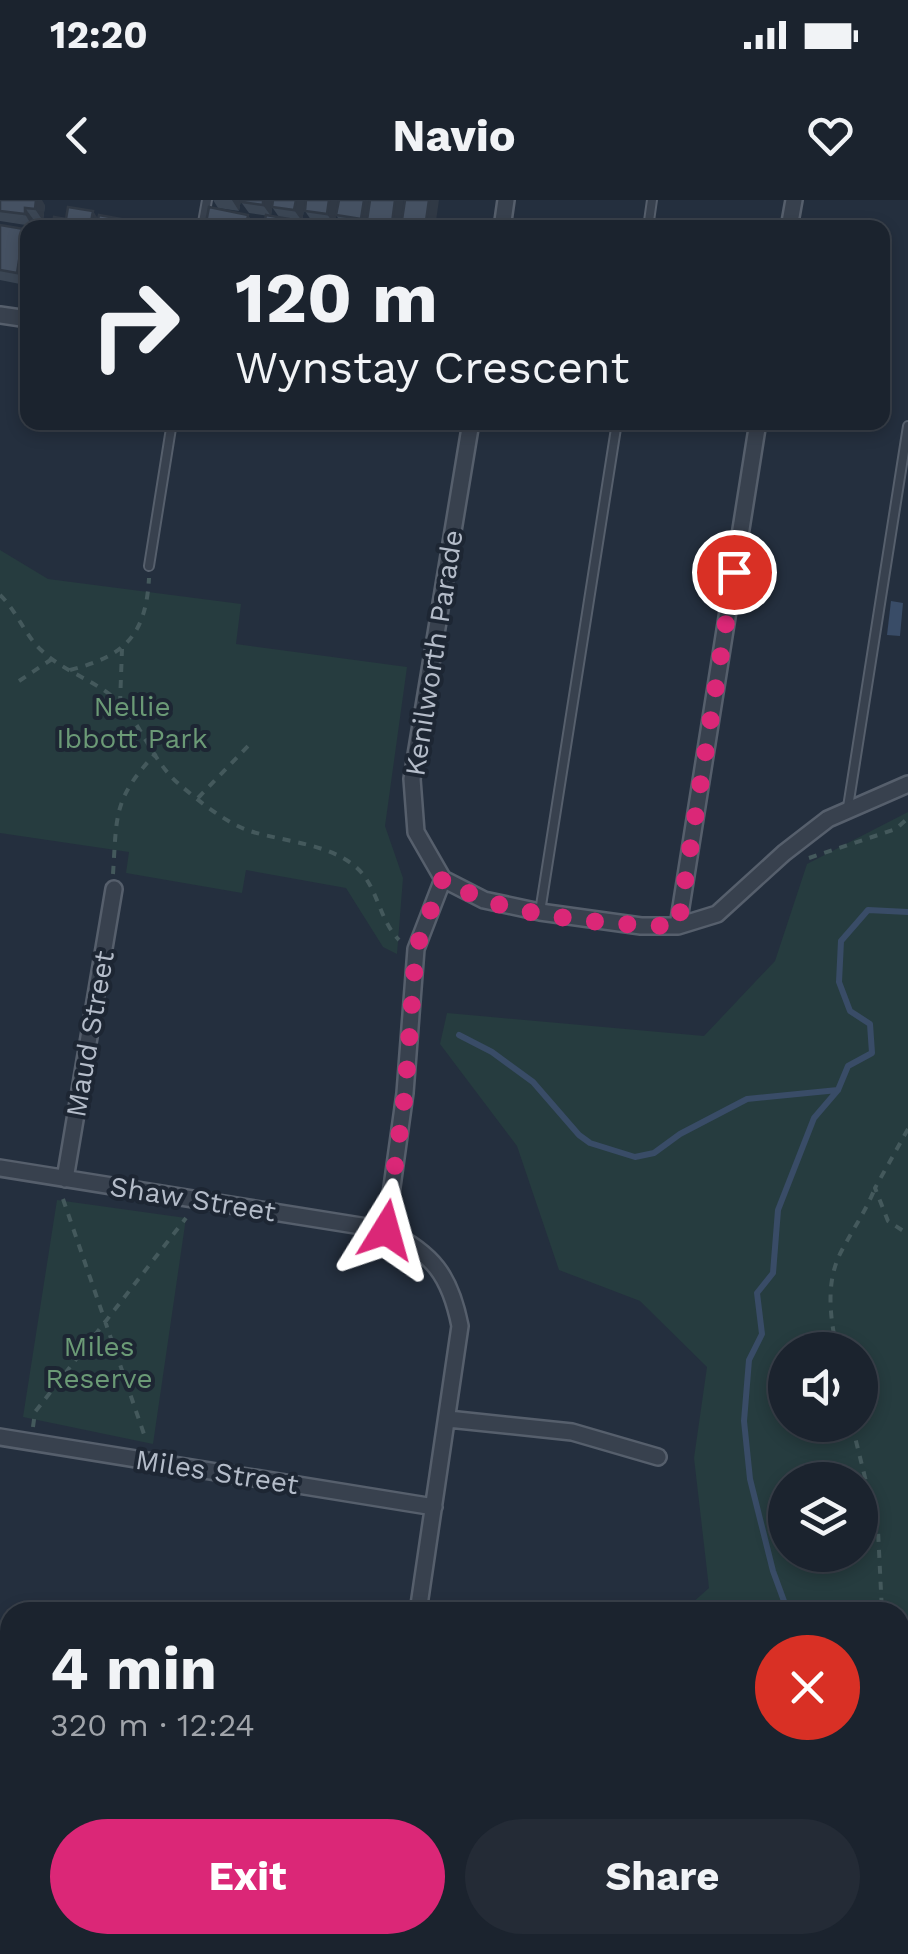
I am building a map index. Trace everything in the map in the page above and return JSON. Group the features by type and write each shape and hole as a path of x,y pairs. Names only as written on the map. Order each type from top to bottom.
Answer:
{"street":[{"name":"Kenilworth Parade","path":"443,878 416,832 412,779 469,430"},
{"path":"678,926 757,430"},
{"path":"420,1602 460,1326 451,1288 434,1261 386,1230 405,1094 416,949 443,878 484,900 540,912 641,926 678,926 717,914 828,819 908,784"},
{"name":"Maud Street","path":"65,1178 114,889"},
{"name":"Shaw Street","path":"0,1168 386,1230"},
{"path":"448,1420 572,1432 658,1458"},
{"name":"Miles Street","path":"0,1437 434,1508"}],"lane":[{"path":"848,808 908,426"},
{"path":"150,566 171,430"},
{"path":"540,912 616,430"}],"path":[{"path":"70,670 90,665 122,648 142,622 150,566"},
{"path":"0,596 15,609 38,648 101,687 120,704 178,783 249,830 328,852 356,868 367,882 389,930 403,944 416,949"},
{"path":"120,704 122,648"},
{"path":"19,681 52,659"},
{"path":"198,798 249,745"},
{"path":"114,889 114,825 120,800 156,753"},
{"path":"801,861 896,829 908,818"},
{"path":"833,1332 830,1287 840,1252 908,1129"},
{"path":"875,1188 888,1220 908,1234"},
{"path":"63,1199 146,1440"},
{"path":"31,1442 35,1412 186,1218"},
{"path":"856,1442 878,1530 882,1602"}],"green space":[{"name":"Nellie Ibbott Park","path":"0,550 48,579 241,604 236,644 407,667 385,826 403,878 397,954 383,947 346,888 246,870 242,893 126,873 129,852 0,833"},
{"path":"908,812 908,1602 693,1602 709,1588 694,1458 707,1367 640,1301 559,1270 517,1146 440,1044 447,1013 704,1036 775,961 807,864"},
{"name":"Miles Reserve","path":"57,1200 186,1218 153,1444 23,1417"}],"water":[{"path":"891,601 903,603 900,636 887,635"}],"building":[{"path":"0,200 36,200 35,209 25,208 25,214 0,211"},
{"path":"263,200 263,205 241,202"},
{"path":"273,200 296,200 294,210 272,207"},
{"path":"306,200 329,200 327,214 305,211"},
{"path":"339,200 364,200 361,219 336,215"},
{"path":"370,200 395,200 392,220 367,220"},
{"path":"405,200 429,200 426,220 402,220"},
{"path":"68,207 93,211 91,220 53,220 66,219"},
{"path":"209,207 248,215 247,220 207,220"},
{"path":"99,215 126,220 98,220"},
{"path":"266,215 295,220 265,220"},
{"path":"0,225 20,228 17,273 0,270"}],"waterway":[{"path":"784,1602 750,1479 744,1421 749,1360 762,1334 757,1293 773,1273 778,1210 814,1118 838,1090 848,1066 872,1053 870,1024 850,1011 839,982 841,941 868,910 908,912"},
{"path":"459,1035 492,1052 533,1082 590,1143 635,1157 654,1153 680,1134 747,1099 838,1090"}],"route":[{"path":"386,1230 405,1094 416,949 443,878 484,900 540,912 641,926 678,926 734,572"}]}
